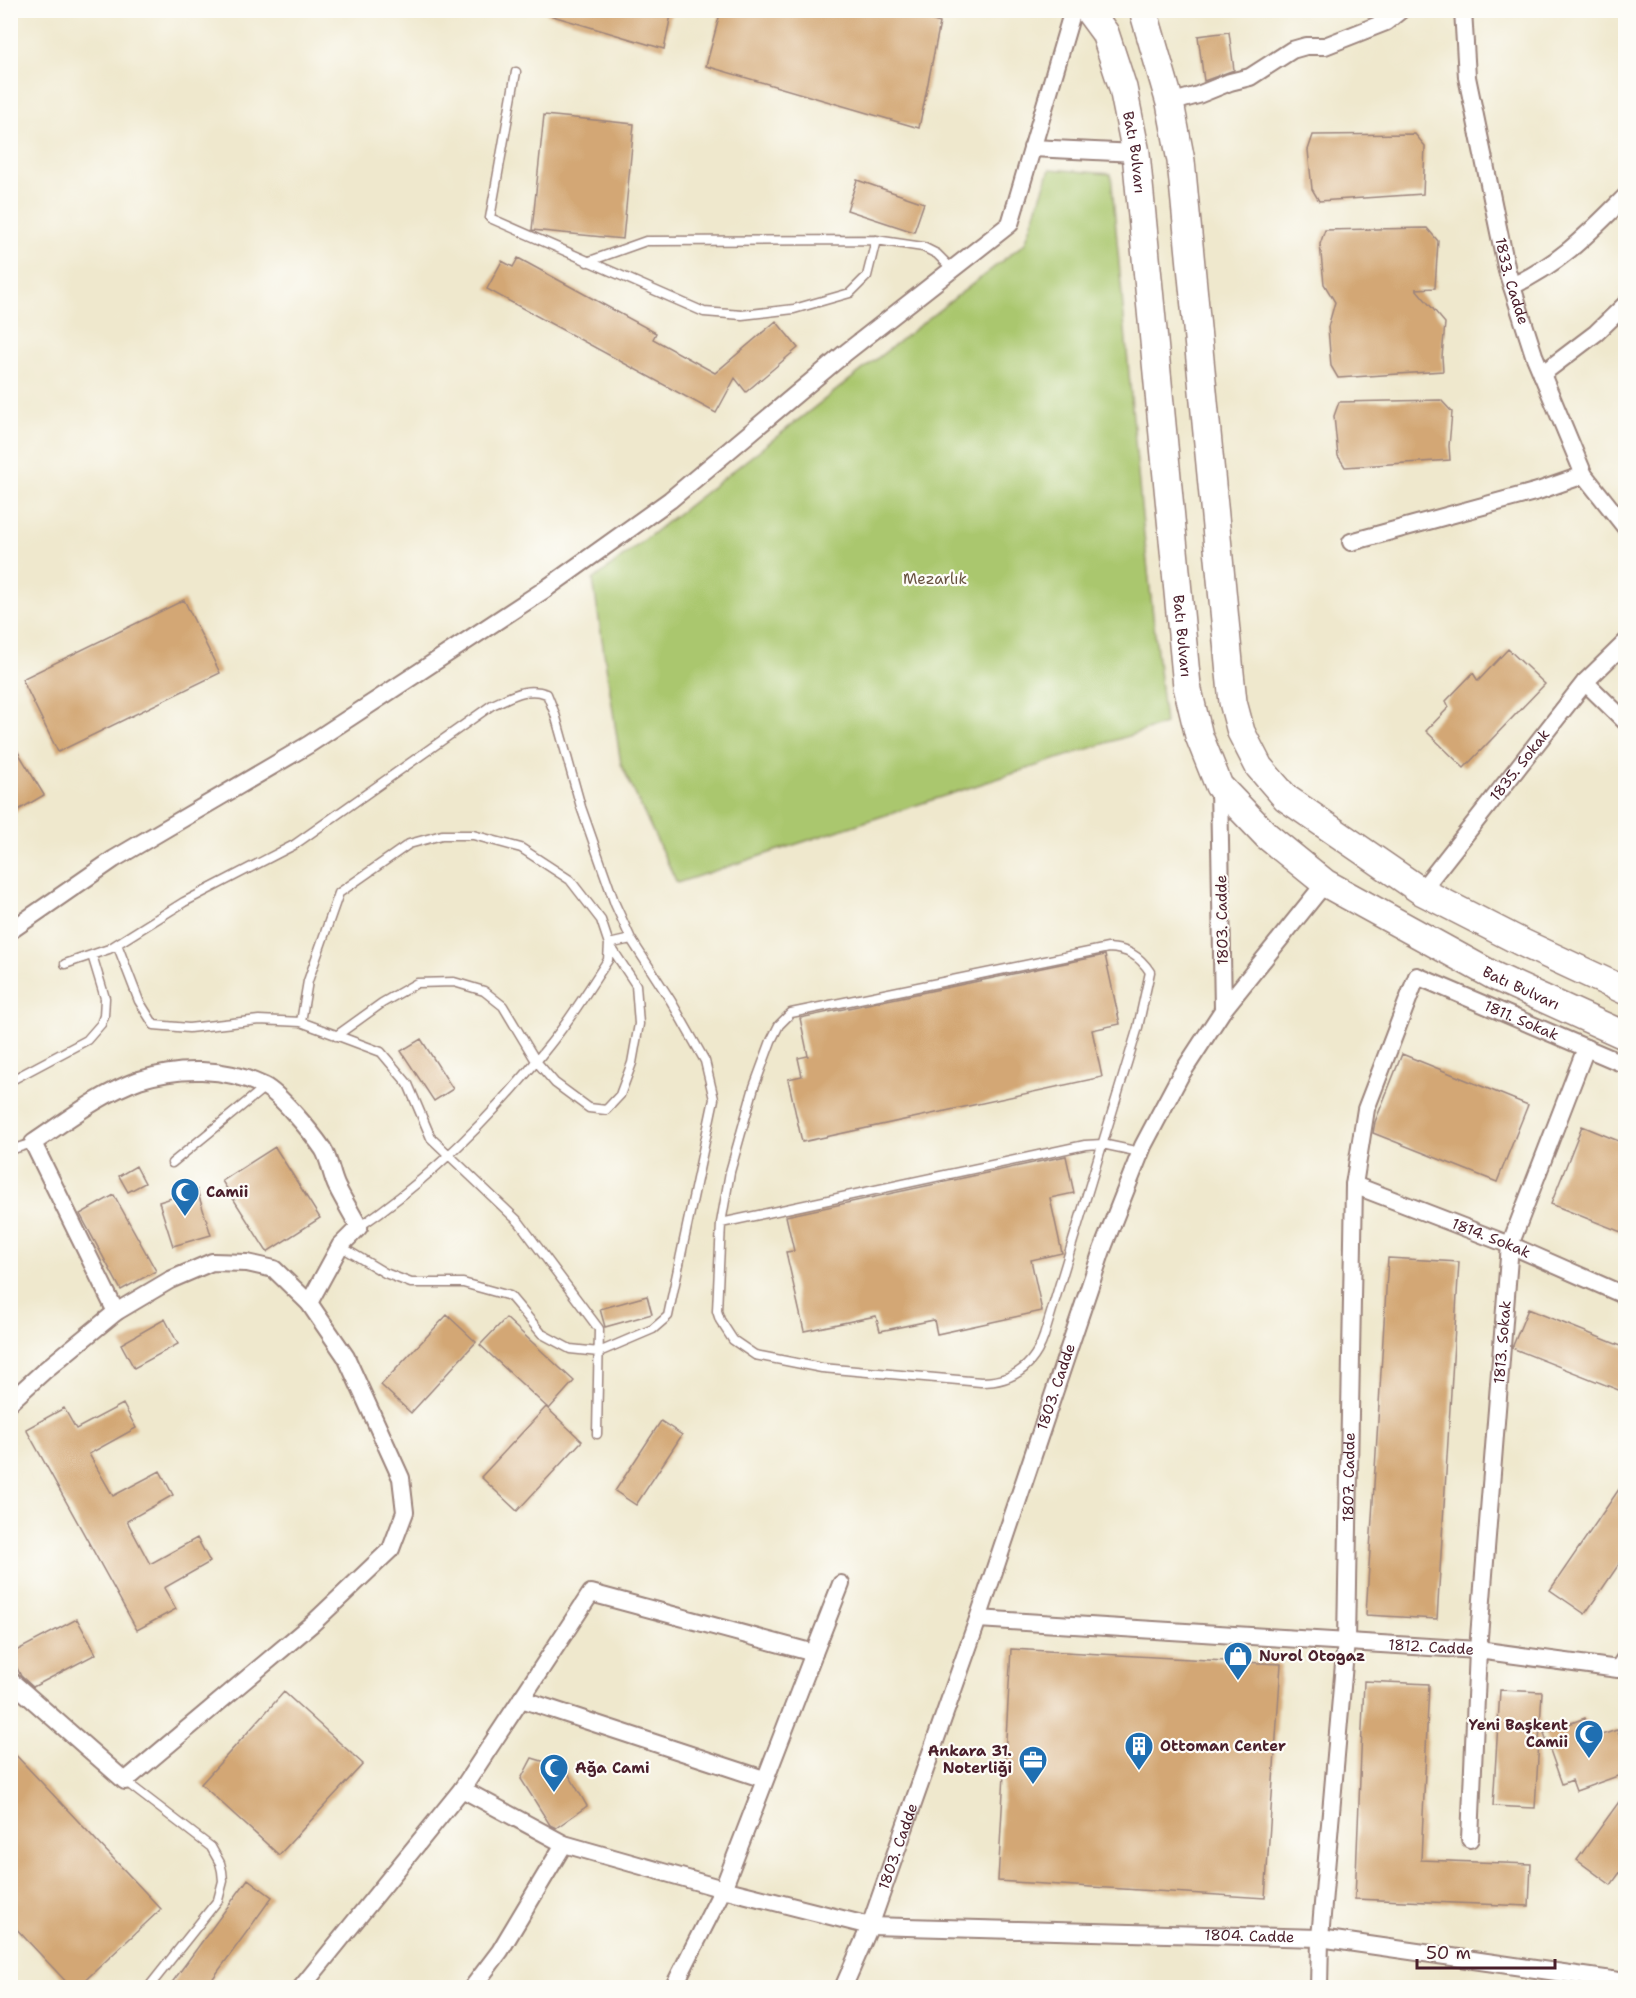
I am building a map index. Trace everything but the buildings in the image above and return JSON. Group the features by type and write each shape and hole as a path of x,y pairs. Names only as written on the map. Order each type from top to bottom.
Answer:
{"main road":[{"name":"Batı Bulvarı","path":"1088,10 1105,33 1123,88 1136,153 1187,686 1199,736 1219,786 1267,836 1325,884 1494,976 1626,1036"},
{"path":"1143,10 1170,103 1181,161 1231,683 1233,702 1241,732 1259,767 1286,798 1421,891 1523,943 1626,991"}],"street":[{"path":"10,931 114,859 308,745 553,583 670,500 844,354 1010,224 1073,10"},
{"path":"1170,103 1250,77 1292,50 1306,46 1325,46 1386,22 1401,10"},
{"name":"1833. Cadde","path":"1463,10 1467,77 1512,286 1534,355 1584,475 1626,528"},
{"path":"1032,147 1136,153"},
{"path":"1512,286 1536,275 1577,246 1626,196"},
{"path":"1542,374 1596,333 1626,304"},
{"path":"1352,542 1538,492 1584,475"},
{"name":"1835. Sokak","path":"1421,891 1585,682 1626,642"},
{"path":"1585,682 1626,722"},
{"name":"1803. Cadde","path":"843,1988 870,1926 978,1619 1102,1250 1140,1152 1180,1076 1223,1010 1219,786"},
{"path":"1223,1010 1325,884"},
{"name":"1811. Sokak","path":"1417,976 1626,1065"},
{"name":"1807. Cadde","path":"1318,1988 1320,1938 1346,1641 1354,1185 1366,1109 1417,976"},
{"name":"1813. Sokak","path":"1470,1839 1478,1650 1510,1245 1586,1048"},
{"path":"116,1312 33,1143 87,1106 137,1081 171,1072 207,1071 233,1076 265,1087 303,1121 324,1151 336,1186 359,1227 340,1246 309,1303"},
{"name":"1814. Sokak","path":"1354,1185 1510,1245 1626,1296"},
{"path":"10,1402 116,1312 170,1280 212,1262 247,1263 274,1269 309,1303 346,1357 401,1478 405,1512 391,1549 313,1623 125,1781 10,1680"},
{"path":"673,1988 723,1889 841,1584"},
{"path":"301,1988 462,1789 591,1593 814,1653"},
{"name":"1812. Cadde","path":"978,1619 1478,1650 1623,1667"},
{"path":"521,1699 764,1779"},
{"name":"1804. Cadde","path":"462,1789 564,1844 723,1889 870,1926 1320,1938 1625,1980"},
{"path":"472,1988 500,1952 564,1844"}],"lane":[{"path":"516,72 490,218 705,312 742,315 794,309 850,293 867,276 876,240"},
{"path":"587,262 646,240 876,240 923,247 938,254 952,268"},
{"path":"65,964 117,944 184,902 294,845 492,705 524,691 537,690 547,694 555,714 581,807 615,904 631,939 671,1001 705,1062 714,1099 668,1316 653,1329 599,1352 570,1349 542,1334 510,1296 463,1283 411,1283 385,1273 340,1246"},
{"path":"301,1022 308,981 339,893 409,844 442,835 473,836 521,848 570,880 601,920 609,944 636,985 639,1024 632,1063 620,1095 606,1110 589,1108 555,1083 536,1061 503,1006 484,991 454,982 417,983 382,1003 336,1036"},
{"path":"609,944 631,939"},
{"path":"117,944 139,1001 154,1025 189,1028 259,1020 301,1022 381,1052 408,1084 432,1138 519,1222 599,1329 597,1434"},
{"path":"359,1227 388,1208 451,1155 481,1125 552,1042 608,960 609,944"},
{"path":"1108,948 1118,948 1137,956 1150,972 1138,1027 1102,1144 1040,1348 1025,1368 1005,1380 993,1382 822,1368 755,1355 744,1349 725,1330 717,1311 721,1222 730,1172 754,1087 774,1033 779,1024 791,1013 1108,948"},
{"path":"10,1081 87,1040 101,1024 105,998 92,955"},
{"path":"172,1163 265,1087"},
{"path":"10,1150 33,1143"},
{"path":"721,1222 1085,1145 1102,1144 1140,1152"},
{"path":"125,1781 211,1847 222,1871 223,1881 218,1900 148,1988"}],"green space":[{"name":"Mezarlık","path":"1050,169 1111,174 1141,507 1165,724 677,883 621,764 593,580 1025,243"}],"place":[{"name":"Camii","path":"185,1218"},
{"name":"Nurol Otogaz","path":"1238,1682"},
{"name":"Yeni Başkent Camii","path":"1589,1760"},
{"name":"Ottoman Center","path":"1139,1772"},
{"name":"Ankara 31. Noterliği","path":"1033,1786"},
{"name":"Ağa Cami","path":"554,1794"}]}
